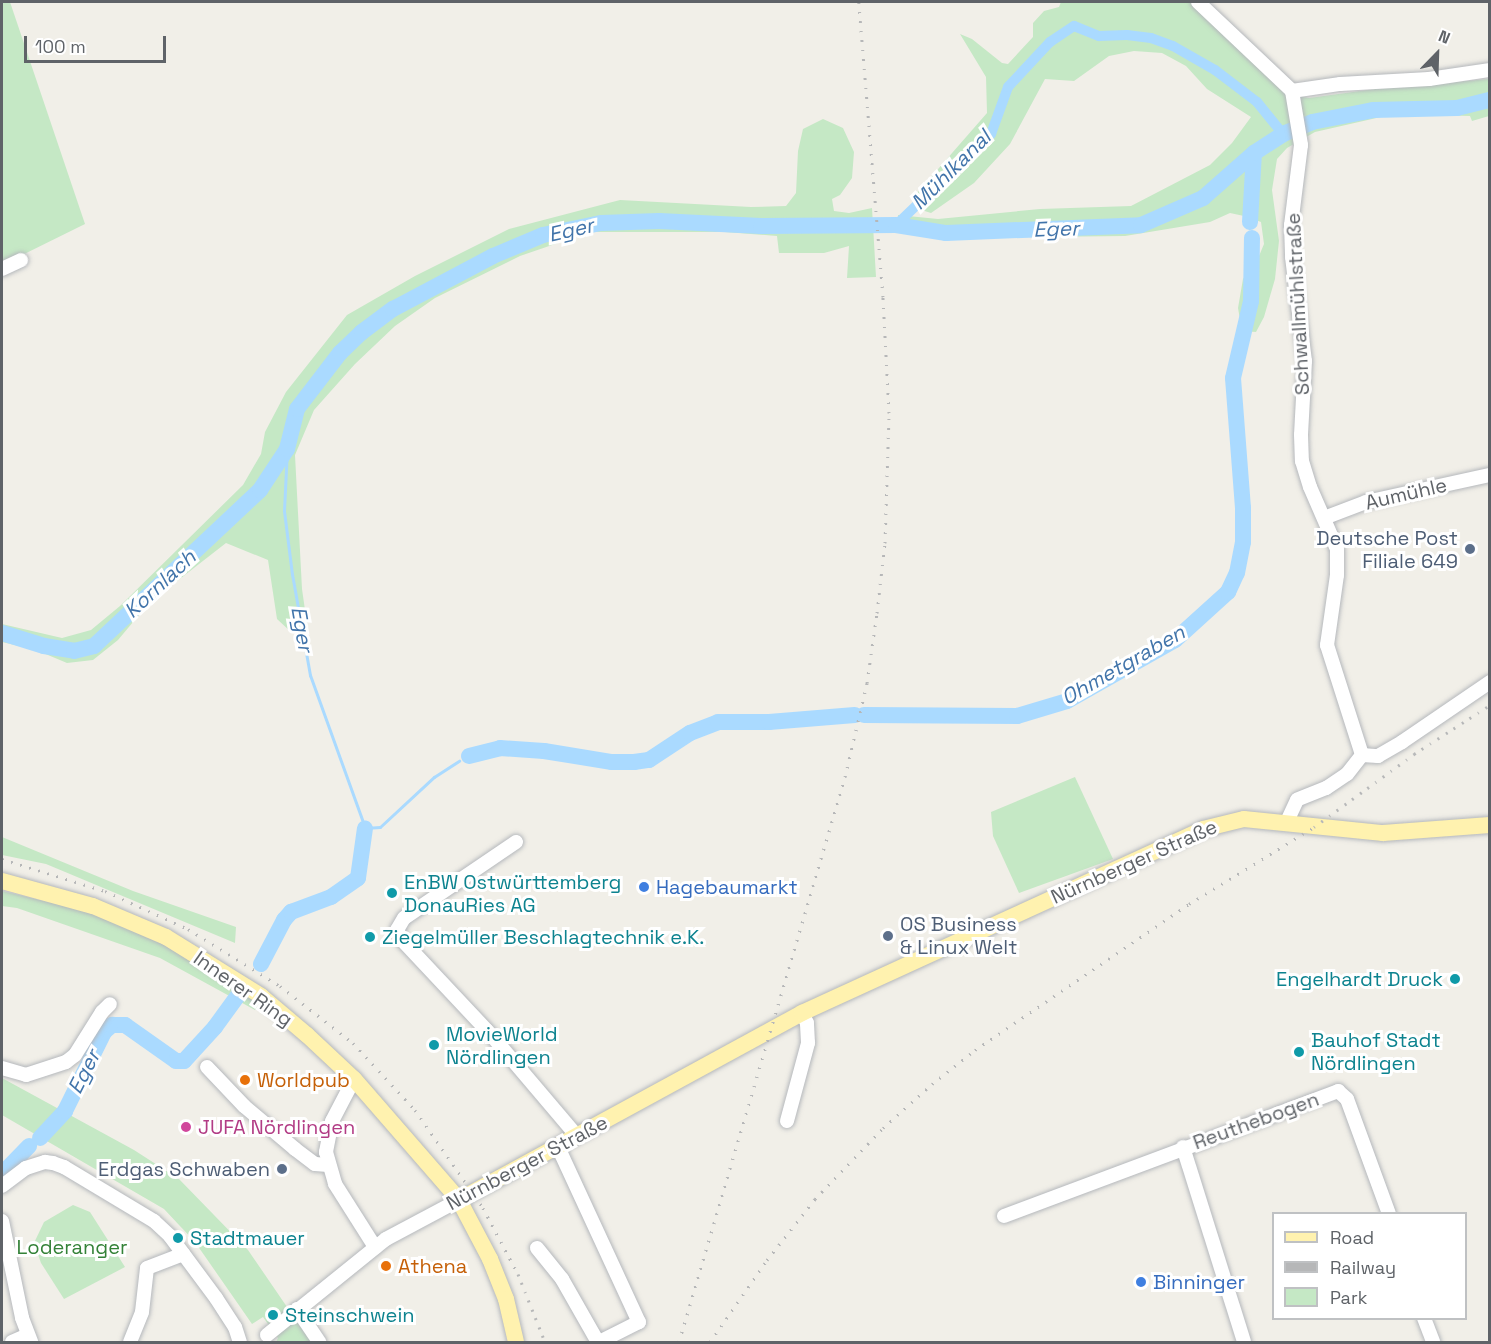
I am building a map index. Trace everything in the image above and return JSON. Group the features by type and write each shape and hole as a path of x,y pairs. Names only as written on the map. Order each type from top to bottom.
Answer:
{"main road":[{"name":"Nürnberger Straße","path":"459,1200 802,1013 1203,830 1244,819 1287,821 1346,831 1383,833 1490,825"},
{"name":"Innerer Ring","path":"2,881 93,906 166,937 261,996 354,1078 459,1200 506,1299 516,1342"}],"street":[{"path":"1198,2 1293,97 1340,84 1429,79 1490,70"},
{"name":"Schwallmühlstraße","path":"1293,97 1300,145 1291,225 1292,257 1305,361 1302,461 1310,487 1332,533 1337,549 1337,575 1327,645 1362,756"},
{"path":"2,269 21,260"},
{"name":"Aumühle","path":"1324,518 1366,502 1490,475"},
{"path":"1287,821 1297,800 1326,788 1340,778 1362,756 1378,756 1490,682"},
{"path":"516,842 404,918 397,930 402,940 526,1073 577,1136"},
{"path":"2,1068 26,1076 66,1062 75,1055 102,1012 110,1004"},
{"path":"787,1121 808,1043 807,1023 802,1013"},
{"path":"207,1067 244,1106 295,1149 315,1164 328,1165"},
{"path":"354,1078 328,1132 326,1152 335,1184 375,1247"},
{"name":"Reuthebogen","path":"1004,1216 1183,1147 1338,1091 1347,1099 1388,1212"},
{"path":"537,1248 562,1279 598,1342 639,1322 558,1147"},
{"name":"Reuthebogen","path":"1183,1147 1244,1342"},
{"path":"2,1186 26,1168 39,1163 57,1164 154,1221 170,1236 222,1307 240,1342"},
{"name":"Nürnberger Straße","path":"267,1335 375,1247 419,1220 459,1200"},
{"path":"2,1227 22,1318 29,1339 12,1342"},
{"path":"130,1342 142,1312 147,1268 183,1254"},
{"path":"297,1309 319,1342"},
{"path":"1426,1320 1432,1342"}],"green space":[{"path":"2,2 10,2 85,224 2,265"},
{"path":"1061,2 1194,2 1288,94 1309,98 1375,89 1489,79 1489,116 1472,121 1470,116 1394,114 1315,132 1287,148 1277,159 1272,190 1279,241 1275,279 1264,317 1256,332 1242,331 1238,308 1243,279 1259,256 1264,244 1261,222 1244,216 1230,213 1210,222 1125,236 935,238 923,232 898,232 898,215 938,219 1040,209 1131,206 1210,165 1232,143 1251,117 1207,89 1186,66 1162,53 1134,51 1109,56 1074,81 1045,79 1010,144 974,183 931,213 912,207 918,192 987,113 986,77 960,34 972,39 1002,63 1008,64 1033,37 1033,23 1044,11 1059,7"},
{"path":"823,119 843,128 854,152 852,178 840,195 832,199 834,211 849,213 872,208 876,277 847,278 849,246 824,253 779,253 777,236 725,232 590,232 520,256 435,298 395,326 355,364 314,410 295,455 302,589 308,631 291,632 277,619 268,560 226,543 149,603 118,640 93,660 67,663 36,650 2,642 2,624 62,638 91,630 120,606 243,485 261,454 265,432 286,392 347,315 415,276 509,229 620,200 751,207 786,206 796,193 798,151 803,129"},
{"path":"1075,777 1113,859 1019,893 993,836 991,812"},
{"path":"2,837 133,891 236,927 235,943 46,864 2,855"},
{"path":"2,891 95,913 153,938 262,1003 255,1010 160,958 17,908 2,906"},
{"path":"2,1078 134,1150 179,1179 248,1250 311,1342 276,1342 278,1338 263,1317 252,1324 195,1242 164,1209 2,1115"},
{"name":"Loderanger","path":"73,1205 90,1212 125,1267 64,1299 41,1263 34,1243 44,1222"}],"waterway":[{"name":"Mühlkanal","path":"896,225 991,134 1008,87 1050,42 1074,26 1099,36 1127,35 1151,38 1173,46 1215,70 1257,102 1283,134"},
{"name":"Eger","path":"2,633 44,646 74,651 94,646 260,490 287,449 297,409 340,353 362,332 393,309 493,256 543,235 601,223 659,221 761,226 896,225 946,233 1141,225 1203,198 1254,153 1283,134 1312,122 1373,110 1457,108 1490,100"},
{"name":"Ohmetgraben","path":"1250,222 1254,153"},
{"name":"Ohmetgraben","path":"864,715 1017,716 1067,701 1175,640 1228,592 1237,573 1243,542 1243,508 1233,378 1251,301 1252,238"},
{"name":"Eger","path":"287,449 284,511 292,574 310,675 365,828 380,827 434,777 459,761"},
{"name":"Ohmetgraben","path":"469,756 500,748 544,751 612,762 634,762 649,760 690,733 718,722 769,722 855,715"},
{"name":"Eger","path":"261,964 284,920 291,912 331,897 358,878 365,828"},
{"name":"Eger","path":"40,1138 65,1111 104,1032 112,1025 125,1025 176,1061 184,1061 215,1027 238,995"},
{"name":"Eger","path":"2,1174 29,1146"}],"railway":[{"path":"679,1342 845,777 867,683 877,613 885,543 889,413 883,297 859,2"},
{"path":"710,1342 767,1260 815,1199 883,1128 932,1084 975,1050 1189,904 1314,827 1414,754 1490,705"},
{"path":"2,859 105,891 188,929 280,986 353,1043 415,1110 483,1208 518,1274 545,1342"}],"place":[{"name":"Deutsche Post Filiale 649","path":"1470,549"},
{"name":"Hagebaumarkt","path":"644,887"},
{"name":"EnBW Ostwürttemberg DonauRies AG","path":"392,893"},
{"name":"OS Business & Linux Welt","path":"888,936"},
{"name":"Ziegelmüller Beschlagtechnik e.K.","path":"370,937"},
{"name":"Engelhardt Druck","path":"1455,979"},
{"name":"MovieWorld Nördlingen","path":"434,1045"},
{"name":"Bauhof Stadt Nördlingen","path":"1299,1052"},
{"name":"Worldpub","path":"245,1080"},
{"name":"JUFA Nördlingen","path":"186,1127"},
{"name":"Erdgas Schwaben","path":"282,1169"},
{"name":"Stadtmauer","path":"178,1238"},
{"name":"Athena","path":"386,1266"},
{"name":"Binninger","path":"1141,1282"},
{"name":"Steinschwein","path":"273,1315"}],"water label":[{"name":"Kornlach","path":"160,584"}]}
